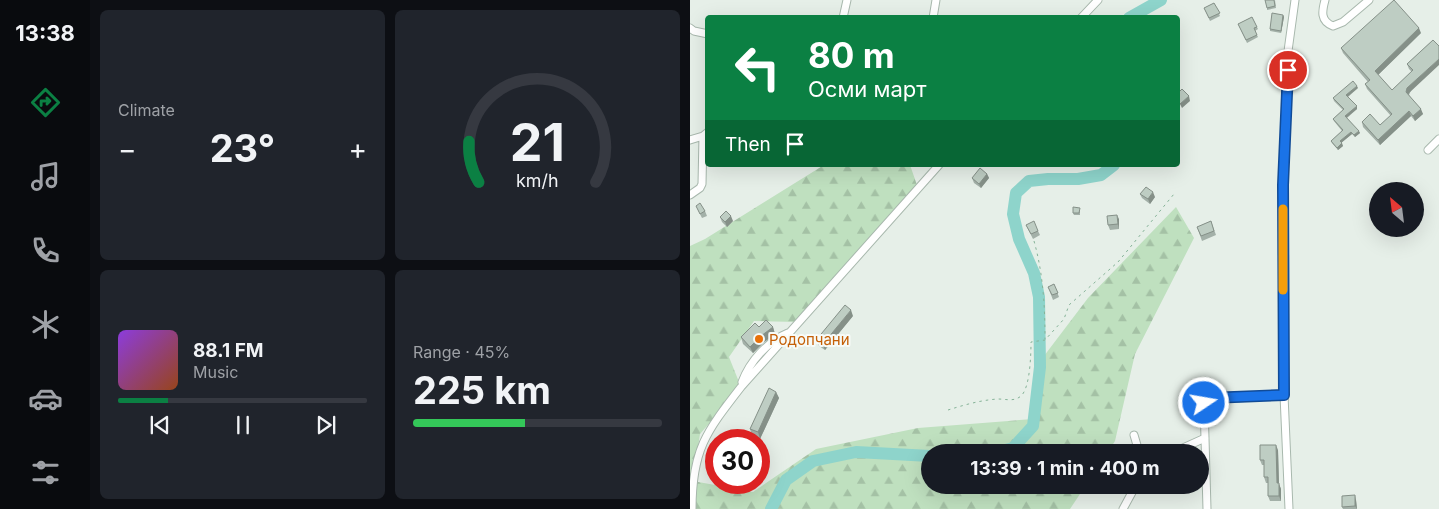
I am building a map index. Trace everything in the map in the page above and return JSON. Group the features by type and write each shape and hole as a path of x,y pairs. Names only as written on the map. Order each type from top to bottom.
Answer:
{"street":[{"path":"844,15 848,0"},
{"path":"934,15 936,0"},
{"path":"1084,15 1098,0"},
{"path":"1289,509 1284,395 1283,185 1288,51 1295,0"},
{"path":"1325,0 1323,18 1325,22 1332,26 1343,22 1369,0"},
{"path":"690,28 705,33"},
{"path":"690,140 705,134 702,184 700,188 690,195"},
{"path":"1428,150 1439,139"},
{"path":"692,509 695,463 713,422 740,387 937,167"},
{"path":"1207,509 1204,403 1206,400 1209,398 1284,395"},
{"path":"1134,435 1137,444"},
{"path":"1192,444 1205,438"},
{"path":"1123,509 1131,494"}],"path":[{"path":"948,410 980,401 1014,400 1020,397 1024,392 1031,362 1031,342 1045,340 1064,319 1069,304 1118,262 1174,194"},
{"path":"1034,241 1040,260 1045,340"}],"green space":[{"path":"821,167 911,167 918,188 799,322 754,321 729,357 741,387 700,434 693,481 705,483 705,494 770,494 770,480 816,449 918,428 1033,419 1044,356 1088,298 1176,207 1194,238 1135,354 1113,444 921,444 921,494 1080,494 1070,509 690,509 690,246 705,239"}],"building":[{"path":"1265,0 1274,0 1275,6 1267,8"},
{"path":"1394,0 1419,28 1375,71 1392,90 1413,70 1407,64 1433,40 1439,46 1439,59 1407,88 1406,92 1421,109 1413,116 1409,111 1378,140 1362,122 1370,114 1380,125 1392,114 1365,84 1370,80 1341,48"},
{"path":"1214,3 1220,13 1209,18 1204,8"},
{"path":"1272,13 1283,15 1281,31 1270,29"},
{"path":"1252,17 1257,27 1254,28 1257,35 1246,40 1238,24"},
{"path":"1353,81 1357,86 1346,95 1357,106 1345,116 1359,131 1354,135 1351,132 1340,141 1342,143 1337,148 1331,141 1343,130 1333,119 1344,109 1333,98"},
{"path":"1182,89 1189,96 1180,104 1180,91"},
{"path":"980,168 987,174 979,184 972,178"},
{"path":"1146,187 1153,192 1148,199 1140,194"},
{"path":"700,203 705,211 700,214 696,206"},
{"path":"1073,207 1080,208 1079,213 1073,213"},
{"path":"726,211 731,216 725,222 720,217"},
{"path":"1117,215 1118,224 1108,225 1107,216"},
{"path":"1034,221 1038,231 1031,234 1026,225"},
{"path":"1211,221 1214,231 1201,236 1197,227"},
{"path":"1054,284 1058,293 1052,295 1048,287"},
{"path":"845,305 851,310 823,344 817,339"},
{"path":"766,320 773,327 750,347 741,337 755,323 759,327"},
{"path":"769,388 776,392 759,429 750,429"},
{"path":"1260,445 1276,445 1279,496 1268,496 1268,477 1264,477 1264,460 1260,460"},
{"path":"1355,495 1355,506 1342,507 1342,496"}],"waterway":[{"path":"1134,15 1161,0"},
{"path":"1017,444 1033,426 1040,367 1039,297 1034,273 1019,239 1013,214 1016,193 1029,181 1078,179 1101,175 1111,167"},
{"path":"771,509 786,480 813,461 856,452 921,456"}],"slow traffic":[{"path":"1283,209 1283,290"}],"place":[{"name":"Родопчани","path":"759,339"}],"route":[{"path":"1204,403 1209,398 1284,395 1283,185 1288,70"}]}
